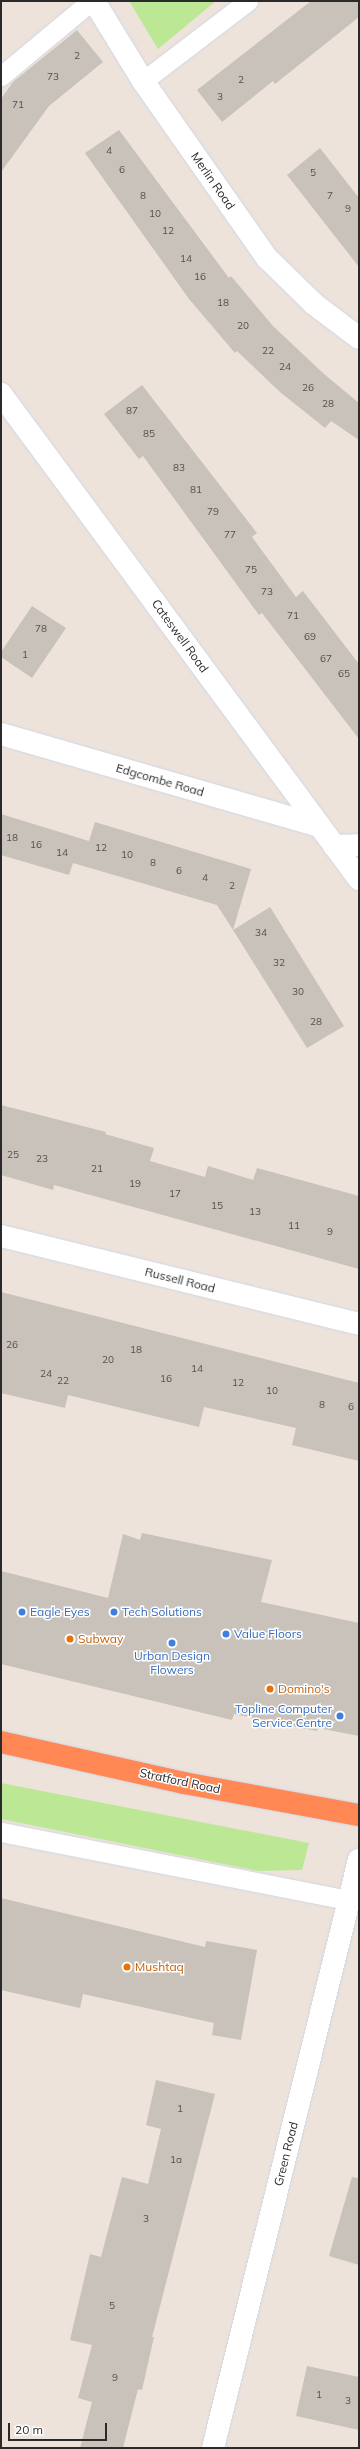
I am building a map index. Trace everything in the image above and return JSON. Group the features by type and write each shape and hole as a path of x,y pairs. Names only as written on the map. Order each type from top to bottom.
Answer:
{"highway":[{"name":"Stratford Road","path":"1,1742 184,1783 359,1815"}],"street":[{"name":"Merlin Road","path":"93,1 143,81 267,258 314,304 359,338"},
{"name":"Cateswell Road","path":"1,394 359,879"},
{"name":"Edgcombe Road","path":"1,734 319,826"},
{"path":"334,846 359,845"},
{"name":"Russell Road","path":"1,1236 359,1324"},
{"name":"Green Road","path":"213,2448 359,1860"}],"lane":[{"path":"1,76 93,1"},
{"path":"143,81 248,1"},
{"path":"1,1832 349,1900"}],"green space":[{"path":"129,1 216,1 158,49"},
{"path":"1,1783 309,1843 302,1870 258,1871 1,1819"}],"building":[{"path":"311,1 359,1 359,17 275,84 273,81 222,122 197,90"},
{"path":"77,30 103,62 49,106 1,172 1,99 13,82"},
{"path":"119,130 229,278 231,276 273,326 324,374 359,403 359,440 331,421 325,428 280,392 237,351 235,353 189,299 85,153"},
{"path":"320,148 359,198 359,267 287,175"},
{"path":"142,385 257,533 252,537 296,597 303,591 359,664 359,739 262,613 259,615 143,456 139,459 104,414"},
{"path":"32,606 66,628 32,678 1,657 1,652"},
{"path":"1,814 89,841 95,822 251,869 233,930 217,905 73,863 69,875 1,855"},
{"path":"270,907 344,1026 307,1048 233,930"},
{"path":"1,1105 106,1132 105,1134 154,1148 150,1161 205,1177 208,1166 253,1180 257,1168 359,1196 359,1269 54,1185 53,1190 1,1175"},
{"path":"1,1292 359,1383 359,1461 292,1445 296,1428 204,1407 199,1427 68,1395 65,1408 1,1393"},
{"path":"142,1533 272,1560 261,1602 359,1623 359,1736 318,1728 317,1731 234,1714 232,1720 1,1664 1,1571 108,1598 123,1534 140,1540"},
{"path":"1,1898 205,1947 206,1941 257,1950 241,2040 212,2035 214,2023 83,1994 80,2008 1,1990"},
{"path":"156,2080 215,2094 152,2337 154,2337 142,2390 138,2389 123,2448 80,2448 92,2402 78,2398 92,2345 70,2340 90,2254 101,2257 122,2177 148,2184 161,2129 146,2125"},
{"path":"352,2177 359,2178 359,2265 329,2256"},
{"path":"307,2366 359,2377 359,2430 296,2416"}],"place":[{"name":"Eagle Eyes","path":"22,1612"},
{"name":"Tech Solutions","path":"114,1612"},
{"name":"Value Floors","path":"226,1634"},
{"name":"Subway","path":"70,1639"},
{"name":"Urban Design Flowers","path":"172,1643"},
{"name":"Domino's","path":"270,1689"},
{"name":"Topline Computer Service Centre","path":"340,1716"},
{"name":"Mushtaq","path":"127,1967"}]}
